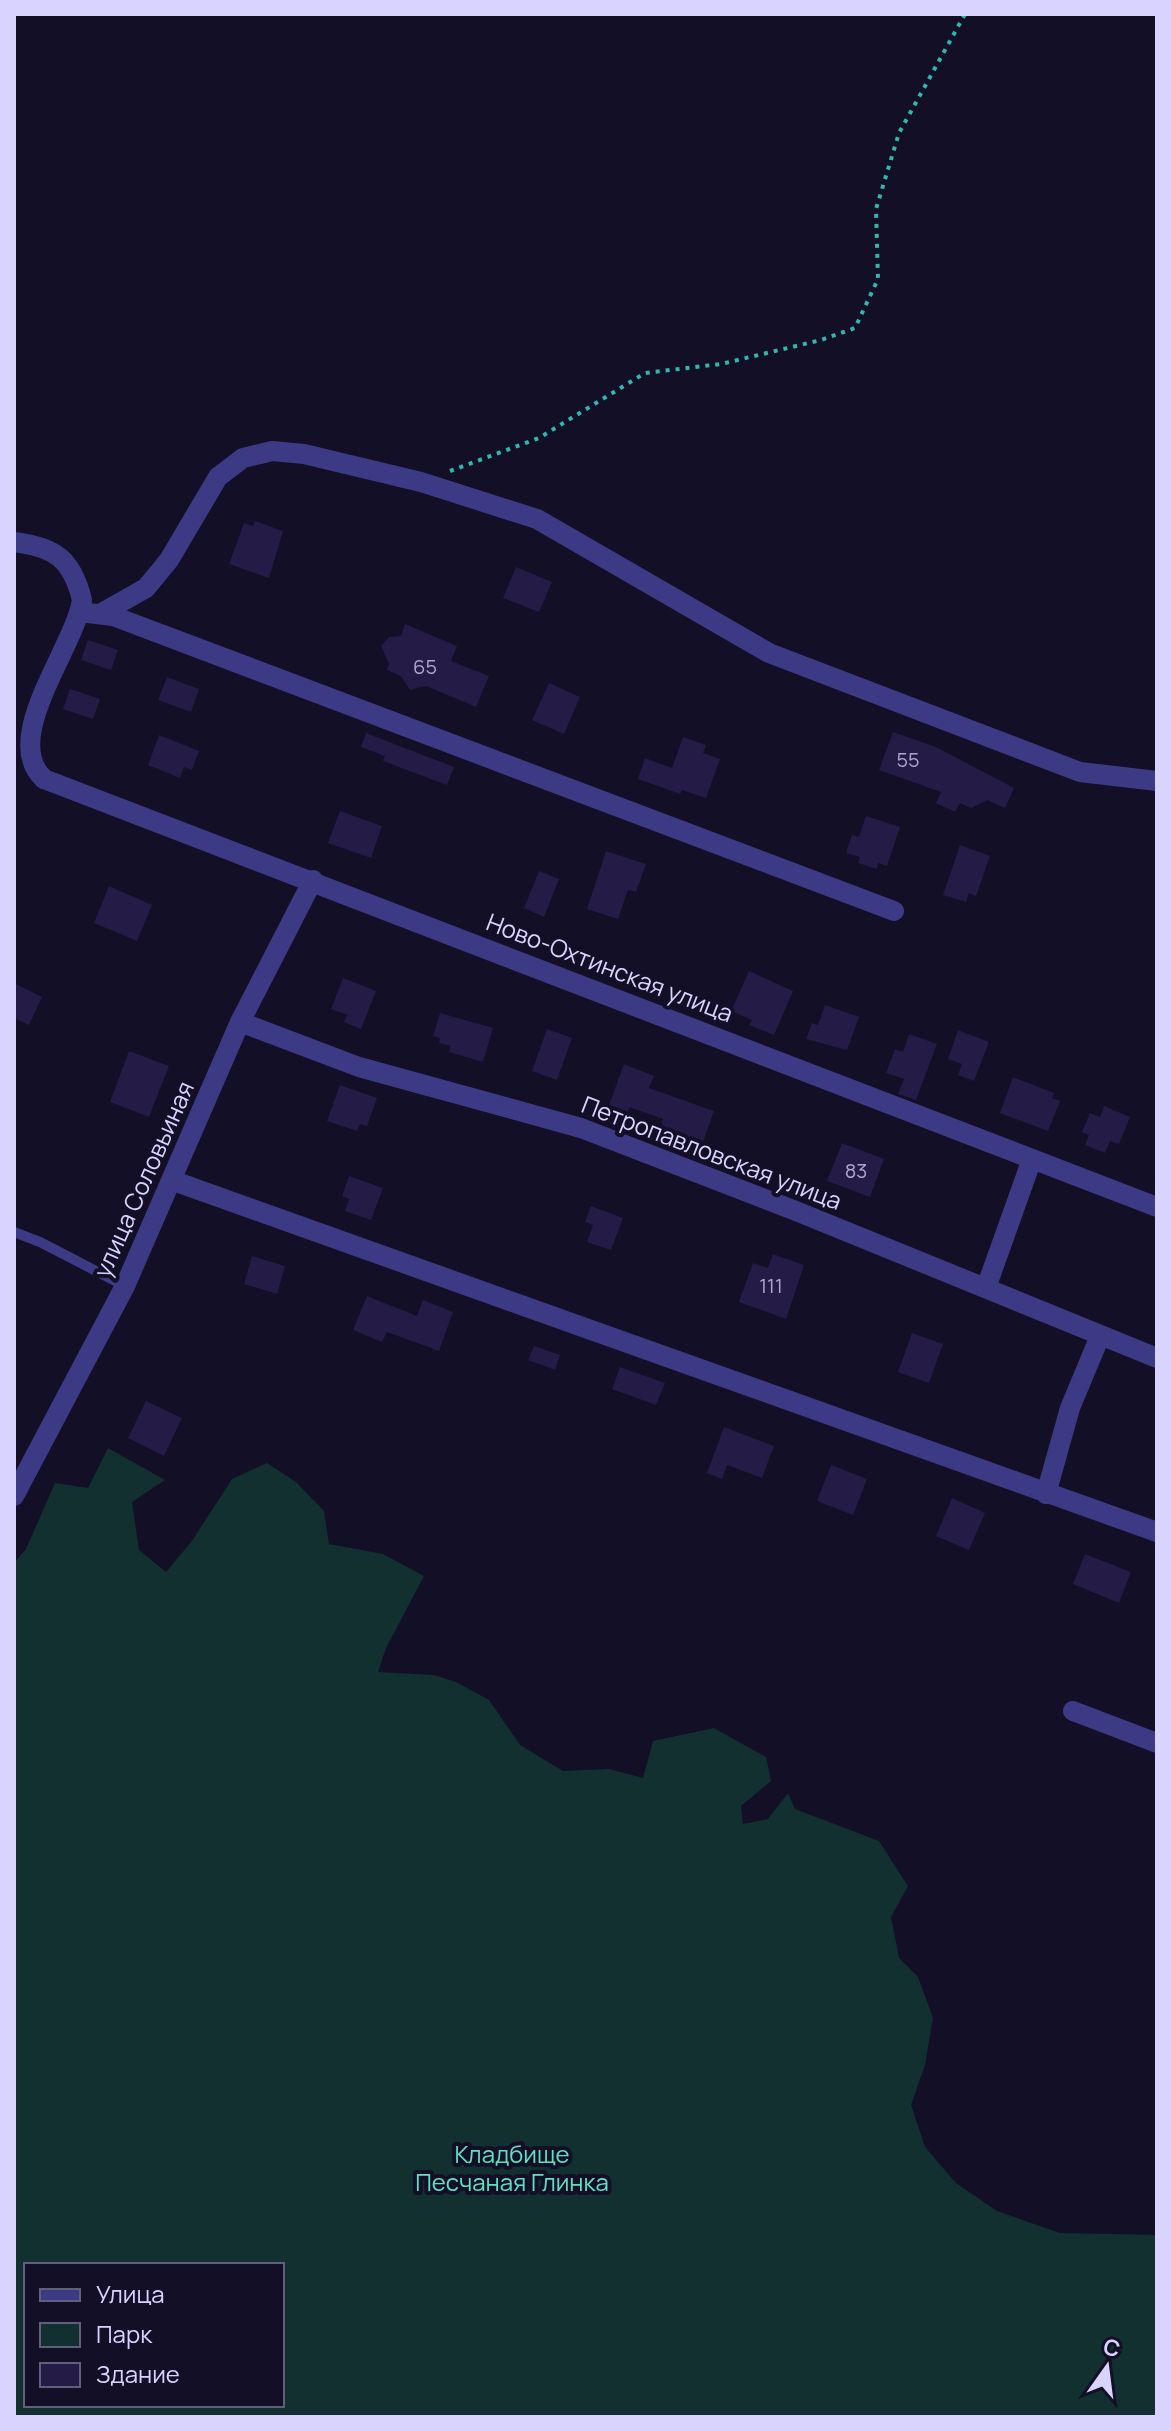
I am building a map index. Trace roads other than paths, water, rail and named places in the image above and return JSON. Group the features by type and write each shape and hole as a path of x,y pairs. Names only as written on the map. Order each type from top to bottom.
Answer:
{"street":[{"path":"90,613 146,588 169,560 218,477 243,458 272,451 304,454 421,482 537,519 769,653 1080,772 1157,781"},
{"path":"14,542 53,550 68,565 78,582 82,600 90,613 894,911"},
{"name":"Ново-Охтинская улица","path":"90,613 31,725 29,757 33,769 44,779 1157,1207"},
{"name":"улица Соловьиная","path":"14,1496 125,1286 240,1022 313,880"},
{"name":"Петропавловская улица","path":"240,1022 359,1067 581,1128 1157,1358"},
{"path":"986,1288 1032,1159"},
{"path":"171,1180 1157,1532"},
{"path":"1046,1494 1070,1408 1100,1336"},
{"path":"1073,1711 1157,1743"}],"lane":[{"path":"14,1232 125,1286"}],"park label":[{"name":"Кладбище Песчаная Глинка","path":"512,2167"}]}
